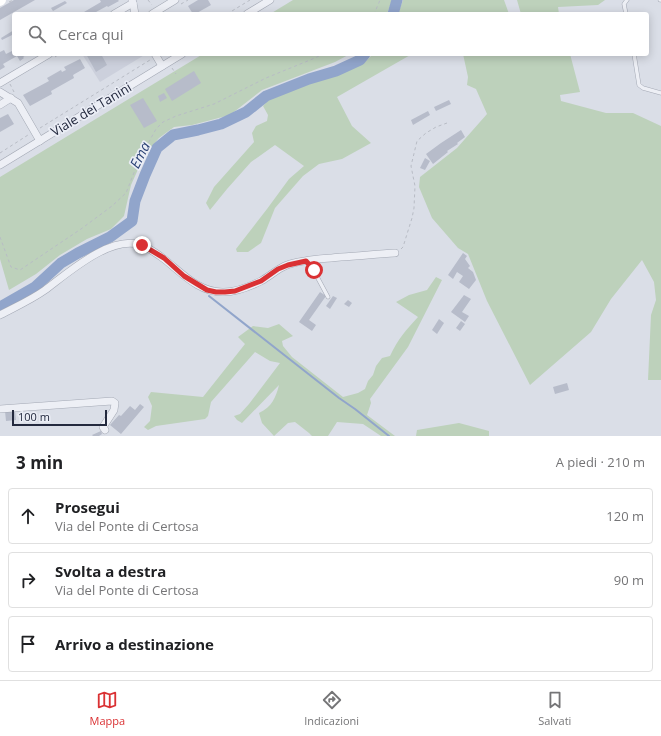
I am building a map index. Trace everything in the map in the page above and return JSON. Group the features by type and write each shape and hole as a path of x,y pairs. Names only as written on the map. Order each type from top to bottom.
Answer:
{"street":[{"path":"155,12 175,0"},
{"path":"250,12 270,0"},
{"path":"117,12 133,1 135,12"},
{"path":"0,84 51,56"},
{"name":"Viale dei Tanini","path":"0,165 179,56"},
{"path":"154,57 162,66"},
{"path":"0,92 14,97 40,140"},
{"path":"0,105 14,97"},
{"path":"0,315 34,298 82,263 103,250 117,246 132,244 142,245 164,258 184,276 207,290 216,292 235,291 261,281 278,269 313,259 395,253"},
{"path":"0,409 112,401 115,403 114,410 103,427 105,430"}],"lane":[{"path":"626,12 624,4 627,0"},
{"path":"634,56 640,85 643,88 661,93"},
{"path":"306,261 314,270 328,297"}],"path":[{"path":"230,12 250,0"},
{"path":"375,12 380,0"},
{"path":"0,237 11,268 20,270 81,229 112,206 126,193 139,160 156,129 162,122 214,104 266,78 319,56"},
{"path":"37,129 154,57"},
{"path":"10,84 14,97"},
{"path":"395,253 403,247 412,218 415,186 411,166 417,141 436,127 447,123"},
{"path":"0,153 29,135"}],"shaded area":[{"path":"83,56 143,56 100,82"}],"green space":[{"path":"293,0 392,0 388,12 273,12"},
{"path":"403,0 504,0 508,12 399,12"},
{"path":"517,0 605,0 598,5 558,7 559,12 520,12"},
{"path":"200,56 346,56 335,62 262,90 230,115 192,125 174,127 159,138 144,156 131,185 124,216 111,229 87,239 60,255 36,274 9,290 0,259 0,177"},
{"path":"371,56 409,56 337,97 352,126 371,143 342,159 319,164 303,176 275,208 261,243 248,252 237,252 236,249 289,179 304,166 275,145 251,162 210,210 206,203 214,187 254,142 252,133 256,126 267,121 268,115 263,106 270,98 365,62"},
{"path":"463,56 571,56 580,92 560,95 561,101 606,113 633,113 661,126 661,380 648,380 651,315 656,300 654,282 642,260 611,299 591,332 530,385 487,301 468,254 458,248 432,218 419,187 420,177 457,148 487,114 476,89 467,85 468,77"},
{"path":"436,277 442,280 408,347 370,399 371,403 367,415 395,436 381,436 363,424 337,422 328,436 312,436 295,422 288,423 274,436 262,423 259,413 267,408 273,401 279,385 242,423 237,420 234,416 240,414 249,404 280,363 270,361 255,352 211,402 208,416 205,419 156,426 148,430 144,427 150,421 152,406 148,397 151,392 203,397 245,344 238,337 253,326 268,328 279,324 293,336 282,341 283,346 292,357 343,397 358,393 365,389 376,366 382,358 390,356 402,335 418,317 396,302 409,295 427,290"},
{"path":"459,423 489,431 489,436 416,436 417,430"}],"building":[{"path":"14,0 35,0 0,20 0,8"},
{"path":"100,0 119,1 96,12 84,12 101,2"},
{"path":"198,0 208,0 211,5 199,12 192,12 188,6"},
{"path":"65,1 67,3 53,11 51,8"},
{"path":"12,31 12,35 2,40 1,38"},
{"path":"4,50 6,54 12,51 12,56 17,56 3,64 5,67 0,70 0,52"},
{"path":"17,56 25,56 23,57 24,58 20,61"},
{"path":"87,56 102,56 107,65 96,72"},
{"path":"80,59 85,68 73,75 74,78 51,91 52,94 30,106 23,95 49,81 47,78 61,70 62,72 66,70 64,67"},
{"path":"194,71 201,83 172,101 165,89"},
{"path":"164,93 167,98 160,102 158,96"},
{"path":"143,98 157,121 144,128 130,105"},
{"path":"449,100 451,104 436,111 434,107"},
{"path":"428,111 430,115 413,125 411,120"},
{"path":"8,114 14,124 0,132 0,118"},
{"path":"461,130 465,137 433,164 426,154"},
{"path":"425,158 430,161 425,170 420,168"},
{"path":"463,253 467,256 465,259 470,266 468,268 473,272 476,280 469,289 459,282 463,276 457,272 453,279 448,275"},
{"path":"320,292 326,296 309,320 316,325 312,331 299,322"},
{"path":"464,295 471,299 462,312 469,316 465,322 451,312"},
{"path":"333,296 337,298 330,309 326,306"},
{"path":"348,300 352,303 349,307 344,304"},
{"path":"439,319 444,323 437,334 432,330"},
{"path":"461,321 465,324 460,331 456,328"},
{"path":"567,383 569,390 555,394 553,387"},
{"path":"140,404 144,407 121,434 110,425 130,406 135,410"},
{"path":"15,410 16,420 6,421 5,411"},
{"path":"101,431 102,434 99,436 92,435"}],"waterway":[{"name":"Ema","path":"394,12 397,0"},
{"name":"Ema","path":"0,307 35,287 61,263 110,237 132,221 135,201 157,148 173,135 221,124 246,112 266,96 309,79 336,71 360,60 363,56"},
{"path":"209,296 389,436"}],"route":[{"path":"142,245 164,258 184,276 207,290 216,292 235,291 261,281 278,269 288,265 306,261 314,270"}]}
